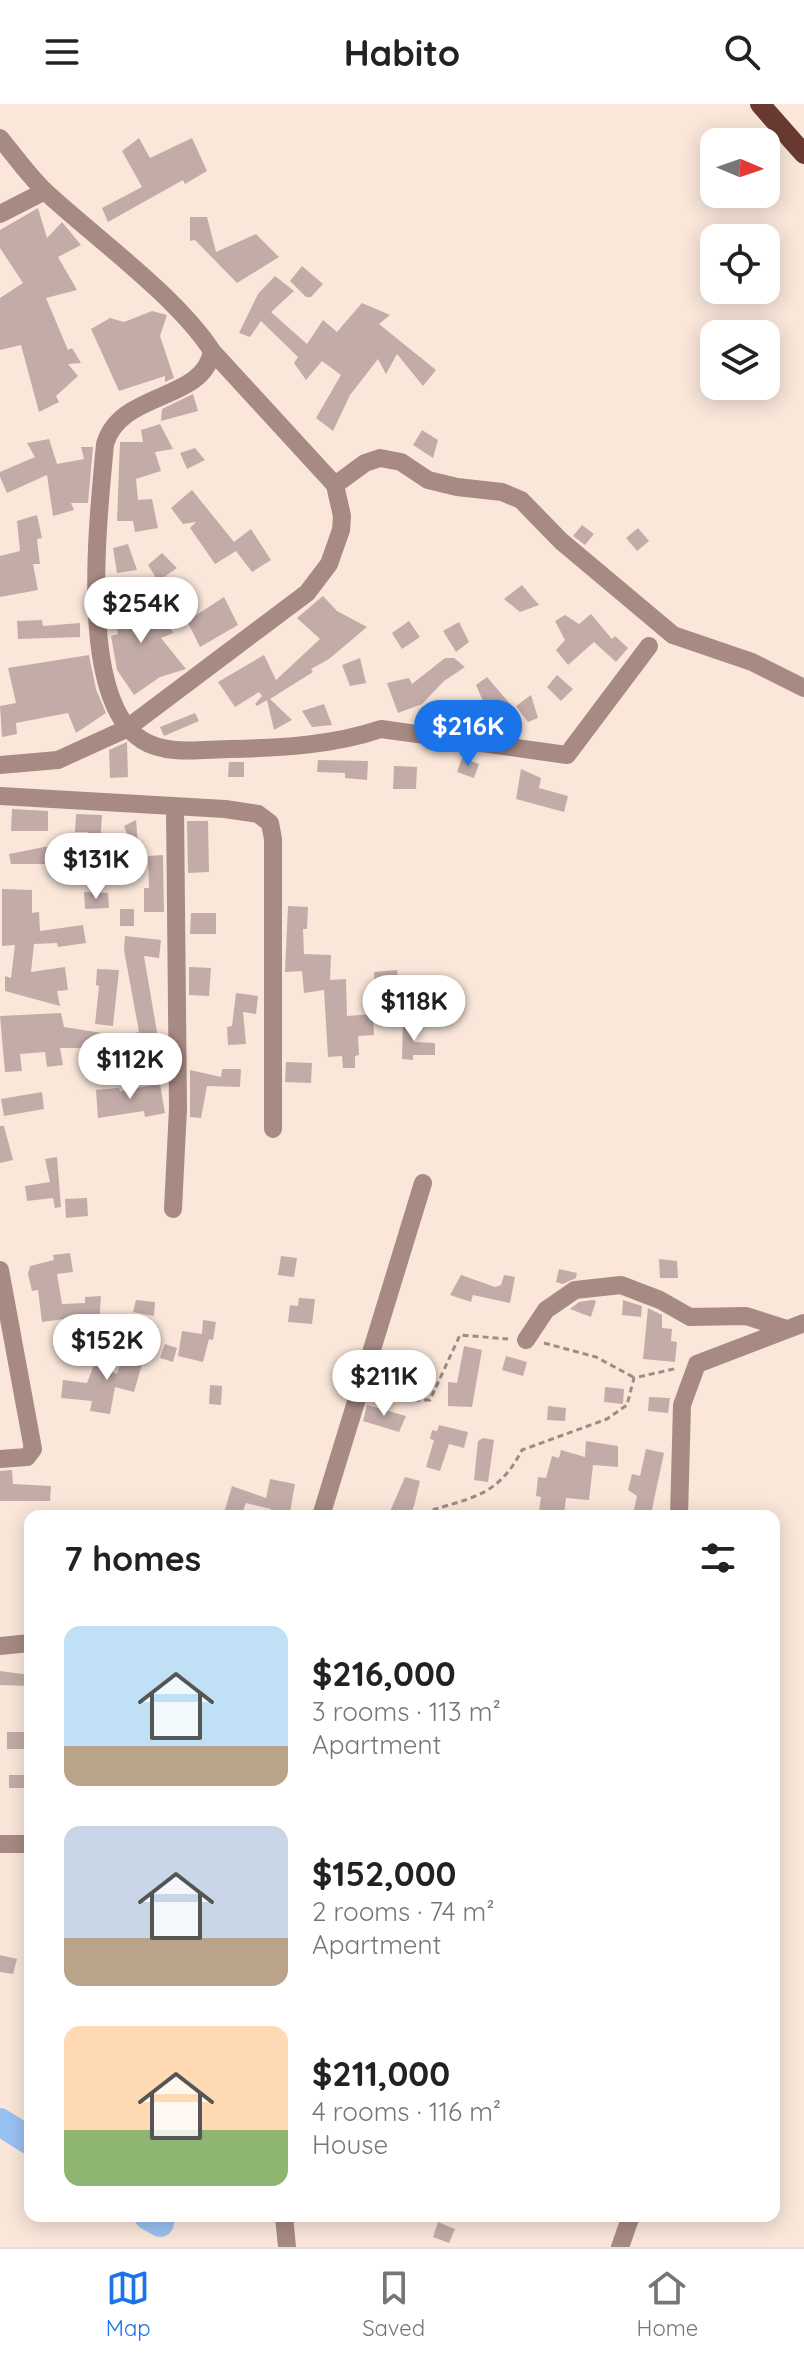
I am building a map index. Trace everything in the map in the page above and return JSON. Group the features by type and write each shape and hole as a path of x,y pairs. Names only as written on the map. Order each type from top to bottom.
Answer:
{"main road":[{"path":"760,104 804,154"}],"street":[{"path":"0,138 45,191 203,337 212,351 335,485 342,516 341,530 329,564 307,593 126,729 58,760 0,765"},
{"path":"0,214 45,191"},
{"path":"212,351 210,367 198,378 123,414 109,430 105,444 97,538 98,640 116,713 126,729 143,741 167,750 273,748 360,736 381,729 567,755 649,646"},
{"path":"335,485 365,463 380,458 401,462 428,480 502,492 521,500 561,541 673,635 752,662 804,688"},
{"path":"0,796 258,814 270,823 273,839 273,1129"},
{"path":"173,1209 178,1108 175,808"},
{"path":"323,1510 423,1183"},
{"path":"0,1270 33,1449 27,1457 0,1459"},
{"path":"526,1340 546,1310 575,1290 621,1285 660,1300 690,1317 746,1316 796,1326"},
{"path":"679,1510 682,1405 697,1364 796,1326"},
{"path":"0,1646 24,1644"},
{"path":"0,1844 24,1844"},
{"path":"285,2222 287,2247"},
{"path":"620,2247 629,2222"}],"path":[{"path":"360,1390 397,1400 430,1400 460,1335 526,1340 566,1347 596,1357 634,1378 697,1364"},
{"path":"432,1510 493,1490 509,1474 522,1450 607,1419 627,1405 634,1378"}],"building":[{"path":"139,138 150,158 192,138 207,171 185,184 183,180 108,222 102,208 142,187 122,151"},
{"path":"38,208 47,238 62,222 81,245 58,257 77,290 46,298 68,350 72,348 81,363 68,364 78,376 56,396 59,402 39,412 21,345 0,350 0,298 23,283 0,248 0,230"},
{"path":"190,217 207,217 216,252 256,234 279,257 237,283 195,240 190,241"},
{"path":"302,266 323,284 311,297 306,297 290,281"},
{"path":"275,276 294,291 271,312 307,344 323,320 337,332 362,303 390,315 379,324 436,370 423,386 397,354 386,374 378,359 350,395 333,431 316,418 341,375 322,361 306,380 294,363 298,357 261,321 250,337 239,333 258,294"},
{"path":"152,311 167,315 160,336 174,378 165,382 165,376 119,391 91,329 110,318 124,322"},
{"path":"193,394 198,411 161,421 162,409"},
{"path":"160,424 173,449 155,452 161,471 136,479 138,500 152,499 158,528 135,532 133,521 117,521 120,442 143,442 141,430"},
{"path":"422,430 438,440 433,458 413,445"},
{"path":"49,439 57,464 84,459 81,447 93,447 88,503 71,503 74,510 53,516 47,475 7,493 0,477 0,472 35,457 27,443"},
{"path":"195,448 205,460 187,469 180,453"},
{"path":"192,490 234,542 251,529 271,560 252,572 236,551 215,564 190,528 196,522 183,524 171,508"},
{"path":"37,515 42,538 37,539 40,564 33,564 38,590 0,597 0,556 20,551 17,521"},
{"path":"582,525 594,534 585,545 573,536"},
{"path":"638,528 649,541 637,551 626,538"},
{"path":"128,544 137,570 117,573 113,548"},
{"path":"162,553 177,568 158,581 148,565"},
{"path":"128,585 138,623 162,613 173,633 161,638 186,669 160,677 134,695 117,670 111,636 118,634 110,593"},
{"path":"522,585 539,605 520,612 504,599"},
{"path":"323,596 337,611 367,627 329,659 311,669 313,672 270,699 292,720 274,730 267,700 257,706 255,704 262,696 259,692 235,707 218,682 264,655 276,680 320,639 297,618"},
{"path":"224,597 238,625 200,647 187,621"},
{"path":"591,614 612,639 615,636 628,648 616,662 594,642 568,665 556,650 565,640 555,621 565,615 579,624"},
{"path":"42,620 43,626 80,623 80,637 18,639 17,621"},
{"path":"409,621 420,637 402,649 392,633"},
{"path":"459,622 469,642 456,652 443,631"},
{"path":"89,655 96,689 106,713 76,733 68,713 16,723 17,734 2,737 0,706 16,703 8,668"},
{"path":"360,658 366,683 350,686 342,665"},
{"path":"445,658 454,658 465,667 444,681 422,704 398,713 387,683 409,678 412,684"},
{"path":"557,675 573,689 561,701 547,687"},
{"path":"487,677 516,711 493,724 476,685"},
{"path":"531,695 538,718 528,722 516,706"},
{"path":"324,704 332,725 312,727 302,711"},
{"path":"195,713 199,721 164,736 160,727"},
{"path":"127,742 128,777 110,778 109,750"},
{"path":"462,758 479,764 474,778 457,772"},
{"path":"318,760 368,761 367,780 345,778 345,773 317,772"},
{"path":"229,762 244,762 244,777 228,777"},
{"path":"394,766 417,767 416,789 393,789"},
{"path":"521,769 541,778 539,788 568,796 564,812 516,799"},
{"path":"12,809 48,811 48,831 11,831"},
{"path":"76,814 102,815 98,876 78,874 77,864 11,864 9,854 44,847 75,847 75,841 88,839 88,832 75,832"},
{"path":"136,820 139,857 136,858 124,826"},
{"path":"187,821 208,821 209,872 188,873"},
{"path":"163,855 164,912 144,912 144,888 149,888 148,856"},
{"path":"2,889 32,890 32,913 39,912 40,931 83,925 86,943 58,947 57,943 34,944 31,972 65,967 68,990 57,991 60,1006 5,991 5,976 11,978 15,945 2,946"},
{"path":"84,892 108,893 109,908 85,909"},
{"path":"288,906 308,907 307,929 303,929 304,954 331,955 330,980 346,979 347,1016 373,1014 374,1035 358,1036 359,1055 355,1056 355,1068 343,1068 342,1056 328,1057 324,990 304,993 302,971 285,972"},
{"path":"120,909 134,909 134,926 120,926"},
{"path":"191,913 216,913 216,934 190,934"},
{"path":"125,936 161,940 159,958 144,956 159,1044 132,1048 129,1034 139,1032 124,950"},
{"path":"189,967 211,968 209,996 189,995"},
{"path":"97,969 119,970 113,1026 95,1024 99,986 96,985"},
{"path":"397,970 399,986 375,988 374,972"},
{"path":"236,993 258,996 256,1014 243,1012 246,1044 228,1045 227,1027 232,1026"},
{"path":"61,1013 64,1027 102,1033 101,1048 60,1048 63,1065 47,1067 45,1052 20,1054 22,1071 5,1072 0,1016"},
{"path":"403,1020 415,1021 414,1042 435,1043 435,1055 413,1055 413,1060 402,1059"},
{"path":"286,1062 312,1063 311,1083 285,1082"},
{"path":"222,1069 241,1069 240,1087 207,1086 201,1118 190,1117 190,1070 221,1077"},
{"path":"160,1084 165,1113 145,1117 144,1111 98,1118 96,1090 119,1088 120,1091"},
{"path":"42,1092 44,1109 4,1116 1,1099"},
{"path":"0,1126 4,1126 13,1160 0,1163"},
{"path":"57,1157 61,1207 55,1208 53,1198 27,1201 25,1186 50,1182 45,1159"},
{"path":"87,1198 88,1216 66,1218 65,1199"},
{"path":"70,1253 73,1272 57,1274 62,1304 85,1303 85,1297 101,1296 98,1337 87,1361 68,1351 71,1318 42,1322 38,1290 32,1291 28,1274 30,1266 54,1260 53,1255"},
{"path":"281,1256 297,1258 294,1277 278,1275"},
{"path":"659,1259 677,1261 678,1278 660,1278"},
{"path":"559,1269 577,1273 576,1278 563,1284 556,1282"},
{"path":"461,1275 495,1287 501,1285 504,1275 515,1277 510,1303 473,1295 471,1302 450,1295"},
{"path":"299,1298 315,1299 312,1324 288,1322 290,1305 298,1306"},
{"path":"136,1300 155,1302 154,1316 133,1312"},
{"path":"623,1300 642,1306 641,1317 622,1315"},
{"path":"596,1301 591,1317 570,1309 579,1302"},
{"path":"648,1308 662,1315 662,1328 672,1329 671,1341 677,1342 675,1362 643,1359"},
{"path":"203,1320 216,1322 213,1340 209,1339 203,1362 178,1356 182,1331 202,1334"},
{"path":"127,1344 146,1350 134,1392 115,1387 110,1414 90,1411 92,1401 61,1398 63,1380 87,1383 94,1365 117,1374"},
{"path":"165,1344 177,1348 173,1362 160,1358"},
{"path":"464,1346 482,1350 472,1407 448,1406 448,1382 457,1383"},
{"path":"506,1356 527,1362 523,1376 502,1370"},
{"path":"210,1385 222,1386 221,1405 209,1404"},
{"path":"605,1387 624,1389 623,1404 604,1402"},
{"path":"649,1397 670,1398 668,1413 648,1411"},
{"path":"367,1405 406,1416 399,1432 363,1421"},
{"path":"548,1406 566,1408 565,1421 547,1420"},
{"path":"439,1425 468,1432 464,1448 449,1444 440,1471 426,1467 434,1440 430,1439 432,1430 437,1431"},
{"path":"483,1438 494,1440 488,1482 474,1480 478,1441"},
{"path":"586,1441 618,1446 618,1467 593,1465 589,1500 566,1498 564,1510 539,1510 541,1497 536,1496 538,1477 546,1478 552,1456 559,1458 561,1450 585,1457"},
{"path":"646,1449 664,1453 652,1510 634,1510 637,1496 628,1490 632,1474 640,1476"},
{"path":"12,1470 13,1484 51,1486 50,1501 0,1501 0,1471"},
{"path":"405,1477 420,1481 412,1510 391,1510"},
{"path":"270,1479 295,1484 290,1510 271,1510 246,1503 243,1510 225,1510 232,1486 266,1498"},
{"path":"0,1671 24,1674 24,1686 0,1685"},
{"path":"7,1732 24,1732 24,1749 7,1749"},
{"path":"9,1775 24,1775 24,1788 9,1788"},
{"path":"0,1955 17,1959 13,1974 0,1972"},
{"path":"438,2222 455,2229 449,2243 433,2237"}],"waterway":[{"path":"0,2122 24,2137"}]}
